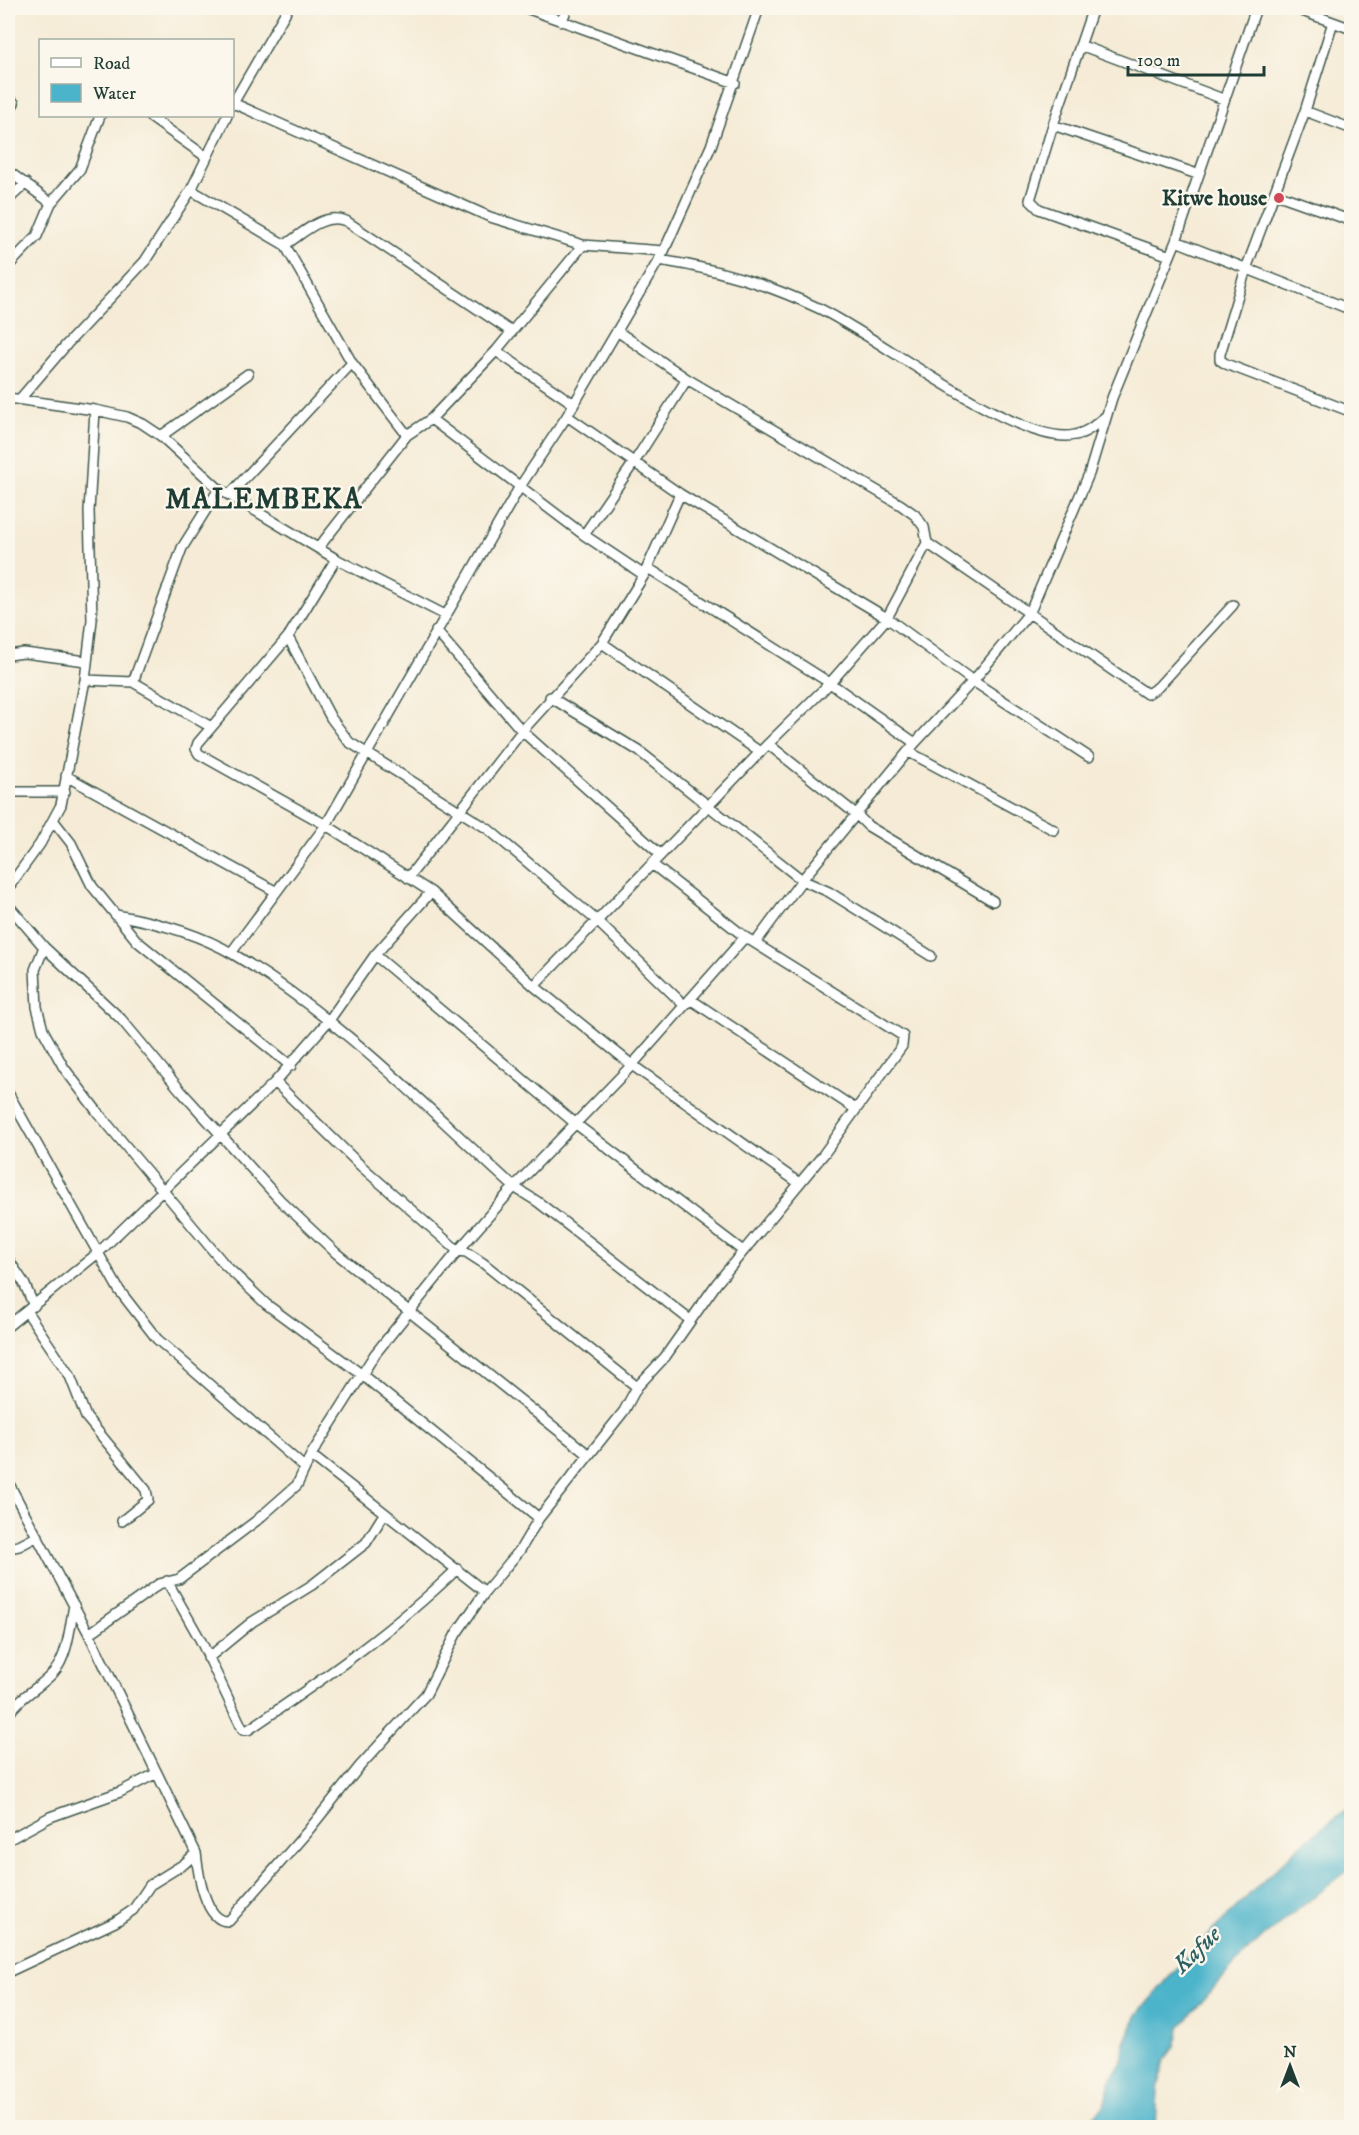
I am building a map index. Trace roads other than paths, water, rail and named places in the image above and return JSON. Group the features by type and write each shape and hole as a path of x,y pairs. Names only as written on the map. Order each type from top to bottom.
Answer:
{"street":[{"path":"234,102 288,8"},
{"path":"526,8 735,83"},
{"path":"562,21 567,8"},
{"path":"231,952 326,825 519,488 567,416 659,260 711,146 735,83 759,8"},
{"path":"1093,8 1031,193 1033,205 1170,256"},
{"path":"756,942 802,880 858,815 915,743 973,681 1030,612 1089,474 1106,416 1176,241 1197,174 1256,8"},
{"path":"1300,8 1352,29"},
{"path":"1332,22 1305,111 1276,194 1246,269 1222,346 1220,360 1352,412"},
{"path":"1080,45 1223,99"},
{"path":"8,97 14,103 8,112"},
{"path":"234,104 490,217 583,245 664,251"},
{"path":"1305,111 1352,129"},
{"path":"8,266 37,236 51,203 80,170 100,117"},
{"path":"150,117 205,156"},
{"path":"20,399 67,344 145,261 190,190 226,117"},
{"path":"1053,124 1197,174"},
{"path":"8,171 51,203"},
{"path":"8,200 26,183"},
{"path":"190,190 285,245 352,363 407,435"},
{"path":"1276,194 1352,221"},
{"path":"285,245 326,219 335,217 346,221 512,332"},
{"path":"1176,241 1352,310"},
{"path":"319,547 407,435 430,419 496,351 583,245"},
{"path":"659,260 743,277 817,307 979,404 1049,434 1076,435 1088,430 1106,416"},
{"path":"534,986 660,854 830,683 887,618 927,543 924,527 915,515 687,379 617,331"},
{"path":"496,351 574,404"},
{"path":"230,495 352,363"},
{"path":"161,436 248,374"},
{"path":"584,535 687,379"},
{"path":"8,398 95,410 127,417 161,436 219,489 336,559 445,615"},
{"path":"8,888 53,820 65,792 66,776 85,680 92,620 89,511 95,410"},
{"path":"567,416 680,494 887,618 973,681 1089,758"},
{"path":"430,419 584,535 830,683 915,743"},
{"path":"133,682 182,548 219,489"},
{"path":"408,878 459,809 550,697 602,643 646,572 680,494"},
{"path":"927,543 1147,694 1158,687 1233,604"},
{"path":"336,559 288,637 198,743 196,749 199,754 326,825 431,892 534,986 632,1065 799,1183"},
{"path":"436,631 522,731 660,854"},
{"path":"288,637 340,733 488,829 596,920 687,1002 854,1108"},
{"path":"602,643 760,752"},
{"path":"8,655 24,654 86,661"},
{"path":"85,680 133,682 211,727"},
{"path":"550,697 619,737 802,880 829,892 931,956"},
{"path":"768,744 880,834 993,901"},
{"path":"909,752 1054,830"},
{"path":"66,776 275,891"},
{"path":"8,792 65,792"},
{"path":"53,820 71,843 92,885 137,941 291,1066"},
{"path":"8,1482 75,1605 196,1853 197,1869 211,1912 217,1919 229,1921 308,1832 360,1766 426,1694 456,1634 485,1592 520,1550 539,1518 624,1411 637,1387 664,1357 743,1251 823,1155 854,1108 902,1046 903,1036 745,937 652,864"},
{"path":"8,1326 98,1253 291,1066 330,1019 375,955 431,892"},
{"path":"8,905 44,947 121,1019 181,1091 222,1133 280,1200 336,1253 589,1455"},
{"path":"116,915 160,923 231,952 330,1019 514,1187 538,1202 690,1320"},
{"path":"89,1634 167,1581 179,1579 256,1521 297,1485 310,1455 361,1374 458,1251 514,1187 632,1065 745,937"},
{"path":"44,947 35,970 37,1007 43,1030 64,1068 163,1192 225,1265 266,1304 361,1374 539,1518"},
{"path":"375,955 576,1124 743,1251"},
{"path":"275,1082 361,1166 458,1251 466,1252 483,1263 637,1387"},
{"path":"8,1093 119,1290 157,1339 304,1467"},
{"path":"8,1259 24,1283 31,1309 70,1376 86,1417 146,1490 148,1500 144,1506 122,1521"},
{"path":"310,1455 485,1592"},
{"path":"208,1658 252,1622 312,1585 366,1543 384,1514"},
{"path":"8,1548 19,1546 38,1536"},
{"path":"167,1581 208,1658 240,1728 248,1730 384,1634 457,1569"},
{"path":"8,1715 18,1700 54,1672 62,1658 75,1605"},
{"path":"8,1840 50,1817 120,1792 157,1773"},
{"path":"8,1972 115,1922 133,1910 150,1885 184,1864 196,1853"}],"water":[{"name":"Kafue","path":"1351,1806 1351,1868 1264,1936 1233,1966 1180,2027 1175,2047 1165,2060 1158,2089 1156,2127 1084,2127 1104,2106 1110,2082 1122,2061 1124,2046 1136,2016 1190,1953 1259,1885 1303,1843"}],"place":[{"name":"Kitwe house","path":"1279,198"}],"district":[{"name":"MALEMBEKA","path":"264,499"}]}
